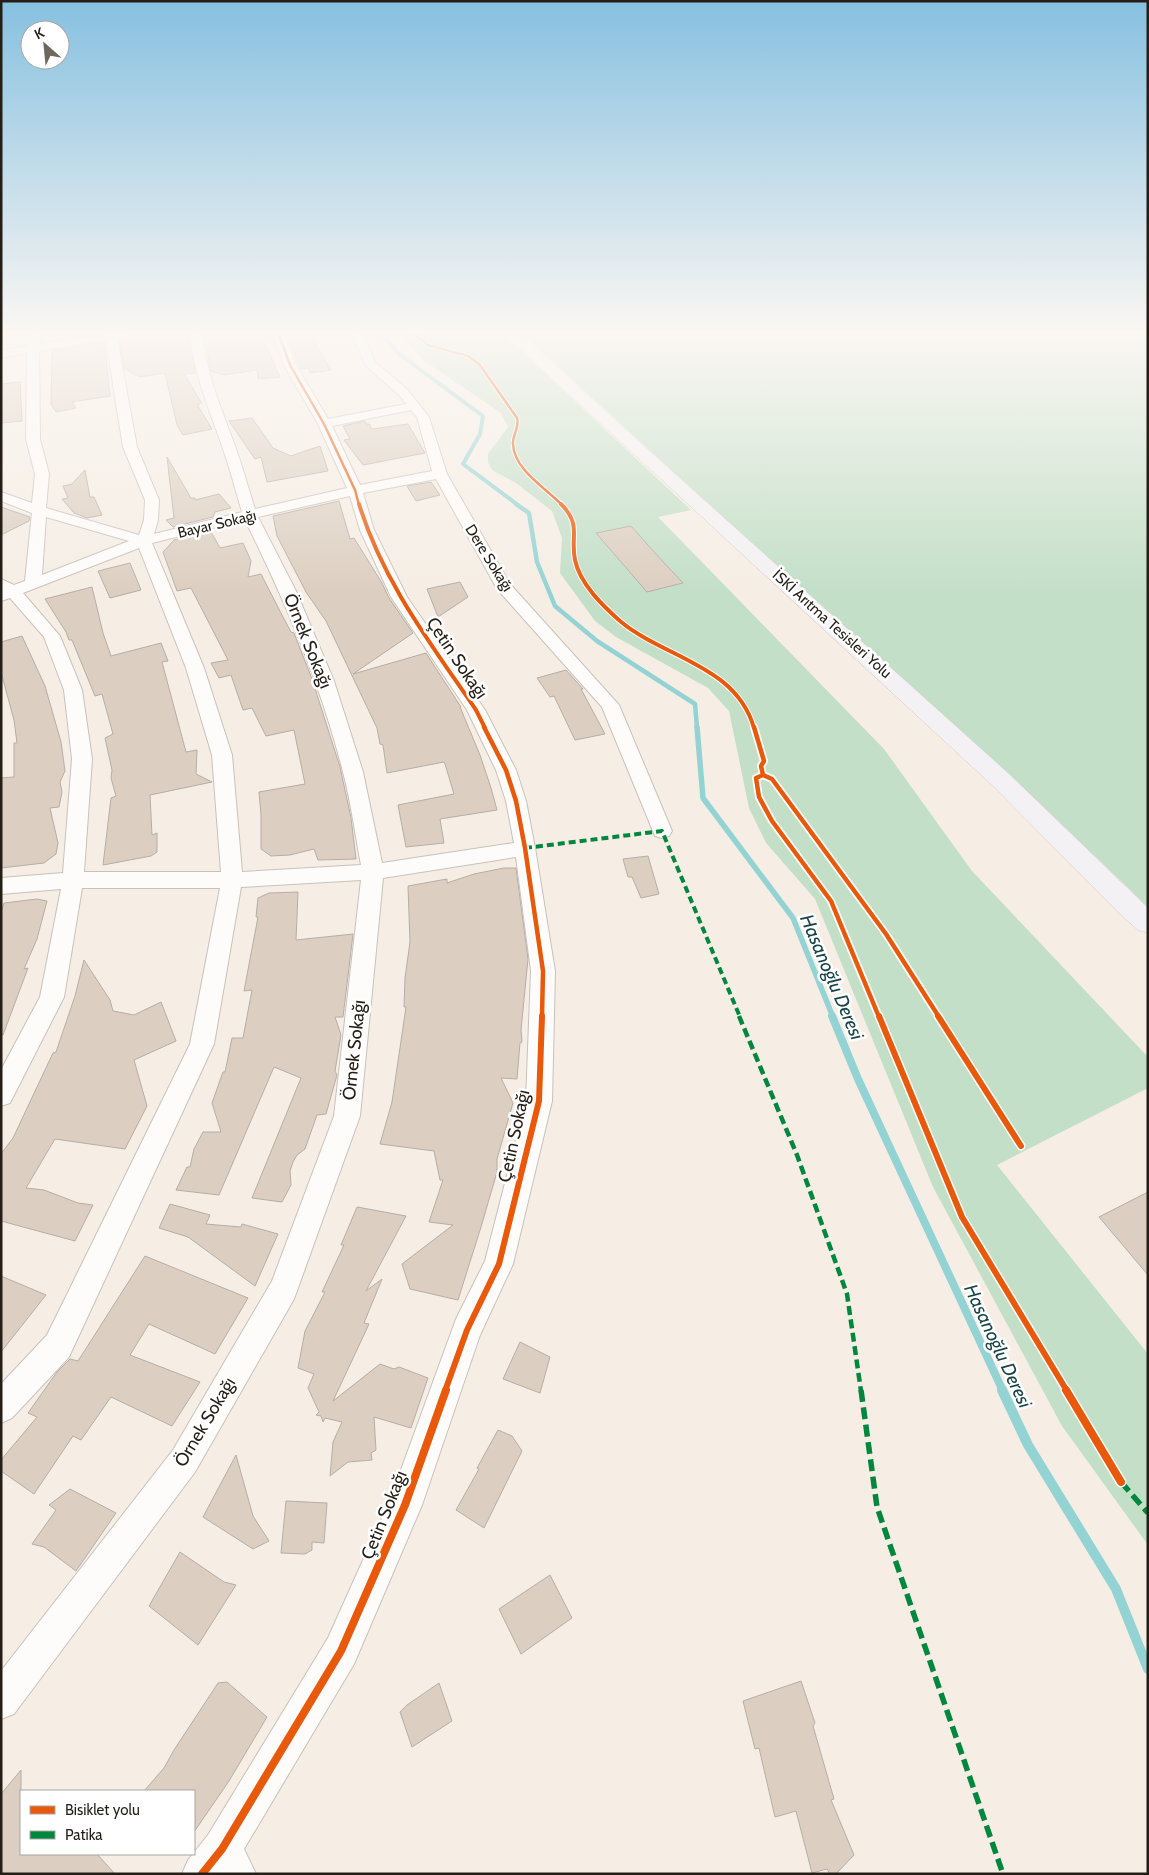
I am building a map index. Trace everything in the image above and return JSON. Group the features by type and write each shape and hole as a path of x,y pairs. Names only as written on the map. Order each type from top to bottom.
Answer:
{"main road":[{"name":"İSKİ Arıtma Tesisleri Yolu","path":"606,420 1000,779 1129,907 1148,923"}],"street":[{"path":"33,420 34,440 42,474 33,585"},
{"path":"1,1407 58,1346 202,1044 232,880 222,755 195,668 144,541 151,520 152,500 130,447 125,420"},
{"name":"Örnek Sokağı","path":"1,1701 184,1461 284,1289 347,1116 373,872 354,772 325,681 288,591 250,516 219,420"},
{"name":"Çetin Sokağı","path":"220,1865 341,1651 405,1505 467,1330 499,1264 539,1101 543,971 525,848 516,801 506,770 476,710 399,597 367,530 354,490 321,420"},
{"path":"324,424 347,420"},
{"name":"Dere Sokağı","path":"424,420 440,474 502,586 610,705 662,831"},
{"name":"Bayar Sokağı","path":"5,590 33,585 144,541 354,490 440,474"},
{"path":"1,496 40,511 144,541"},
{"path":"1,1095 52,997 73,880 82,759 72,690 52,636 5,590"},
{"path":"1,886 73,880 232,880 373,872 525,848"}],"green space":[{"path":"504,420 594,420 691,510 658,517 884,749 972,871 1148,1057 1148,1088 997,1165 1148,1354 1148,1545 1062,1426 933,1187 815,899 766,843 749,808 729,711 708,688 616,637 595,621 560,573 562,538 552,511 516,483 492,470 488,462 488,454 508,427"},
{"path":"616,420 1148,420 1148,907 1032,796"}],"building":[{"path":"1,420 22,420 22,421 1,423"},
{"path":"176,420 206,420 212,429 183,435"},
{"path":"253,420 273,448 291,456 320,446 328,471 267,482 261,457 255,459 229,421"},
{"path":"365,421 372,429 408,424 425,453 363,465 344,440 350,439 343,426"},
{"path":"167,457 191,498 195,498 195,500 219,494 231,508 215,512 213,517 173,527 166,520 174,518"},
{"path":"85,470 90,497 94,497 102,515 87,518 74,513 62,499 68,498 63,486 72,484"},
{"path":"431,482 440,495 416,501 407,486"},
{"path":"339,501 350,539 354,538 382,583 389,598 413,633 353,674 426,653 461,707 491,788 497,810 440,819 444,843 406,847 398,805 454,794 444,762 387,773 383,745 380,744 377,728 326,621 306,592 277,536 273,516"},
{"path":"1,507 30,517 29,521 1,535"},
{"path":"631,526 683,583 647,592 596,533"},
{"path":"210,530 220,548 243,543 251,561 248,577 261,574 291,632 294,633 312,679 340,767 351,818 356,859 318,860 314,849 290,855 271,856 261,849 259,792 305,784 294,730 266,736 252,708 243,710 231,675 219,678 211,663 228,660 191,588 177,591 163,552 174,540"},
{"path":"130,563 141,590 110,598 98,571"},
{"path":"460,582 468,597 438,617 427,589"},
{"path":"92,587 103,633 111,656 161,643 168,661 162,662 186,752 197,750 196,774 212,782 150,795 152,835 157,833 157,852 151,856 103,865 111,798 116,796 111,778 112,770 105,738 113,734 102,694 95,696 72,640 69,640 45,599"},
{"path":"22,636 45,686 61,742 65,771 60,782 62,792 59,807 50,808 58,843 56,854 44,863 1,868 1,778 14,777 14,743 17,743 14,720 1,672 1,642"},
{"path":"566,670 583,689 581,689 605,734 575,740 554,696 550,697 537,678"},
{"path":"648,856 659,894 641,898 632,877 628,877 623,859"},
{"path":"504,868 516,868 528,959 521,1030 522,1042 520,1043 517,1079 501,1078 513,1103 497,1159 497,1172 458,1300 410,1289 402,1264 453,1225 429,1222 443,1180 440,1180 434,1151 380,1144 392,1102 406,1007 404,1007 405,978 410,942 408,886 447,879 447,883 474,874"},
{"path":"298,892 296,940 353,934 343,1017 335,1017 341,1035 335,1071 337,1075 326,1114 317,1115 305,1149 297,1155 293,1162 290,1171 291,1185 282,1202 252,1198 301,1078 274,1067 219,1195 176,1190 187,1167 190,1167 194,1149 203,1132 221,1132 212,1103 223,1072 225,1072 232,1038 243,1038 252,990 244,991 258,917 256,917 258,898 269,893"},
{"path":"37,899 47,901 37,939 24,969 28,968 3,1035 1,1035 1,912 4,903"},
{"path":"84,960 110,1000 113,1011 134,1015 161,1002 176,1041 134,1060 147,1106 125,1149 55,1139 26,1188 44,1190 78,1203 93,1205 75,1241 1,1221 1,1154 13,1138 53,1053 56,1052 75,996"},
{"path":"1148,1192 1148,1275 1099,1217"},
{"path":"170,1204 210,1215 206,1224 241,1227 242,1224 278,1234 255,1286 188,1237 159,1228"},
{"path":"357,1207 406,1216 366,1291 382,1279 364,1323 369,1324 333,1401 380,1364 394,1369 399,1367 428,1378 411,1428 374,1417 376,1450 371,1453 372,1460 348,1462 330,1476 333,1442 342,1422 325,1418 323,1422 321,1416 316,1415 319,1412 308,1388 314,1374 298,1368 305,1331 325,1292 322,1292 344,1245 341,1245"},
{"path":"145,1256 248,1298 215,1354 149,1324 130,1355 200,1382 172,1426 111,1397 81,1440 73,1436 34,1494 1,1471 1,1460 37,1417 28,1413 57,1372 70,1359 78,1361"},
{"path":"1,1276 46,1295 1,1352"},
{"path":"520,1342 550,1357 540,1393 503,1379"},
{"path":"498,1430 512,1436 522,1451 484,1528 456,1510"},
{"path":"236,1455 253,1516 269,1541 253,1549 203,1517"},
{"path":"70,1489 116,1513 76,1571 44,1547 32,1544 56,1510 49,1505"},
{"path":"286,1501 327,1503 324,1543 312,1542 312,1550 305,1554 281,1553"},
{"path":"180,1552 224,1582 236,1585 198,1645 149,1606"},
{"path":"550,1575 572,1618 521,1654 499,1609"},
{"path":"801,1681 815,1723 813,1726 834,1799 831,1800 854,1855 836,1874 830,1874 827,1869 812,1873 796,1811 775,1817 759,1748 755,1749 743,1701"},
{"path":"227,1682 267,1717 229,1781 195,1831 195,1790 145,1790 164,1768 218,1683"},
{"path":"439,1683 452,1721 412,1747 400,1712"},
{"path":"21,1770 20,1855 98,1855 115,1874 1,1874 1,1794"}],"waterway":[{"name":"Hasanoğlu Deresi","path":"482,420 480,434 463,464 518,505"},
{"name":"Hasanoğlu Deresi","path":"516,504 529,513 537,562 555,606 597,641 695,704 697,728"},
{"name":"Hasanoğlu Deresi","path":"697,727 703,798 793,918 833,1017"},
{"name":"Hasanoğlu Deresi","path":"832,1016 858,1079 1003,1391"},
{"name":"Hasanoğlu Deresi","path":"1002,1390 1028,1445 1116,1589 1148,1669"}],"marked path":[{"path":"525,848 662,831 797,1155 847,1294 877,1507 1003,1874"},
{"path":"1121,1482 1148,1513"}],"cycle path":[{"path":"202,1874 222,1849 341,1651 405,1505 467,1330 499,1264 539,1101 543,971 525,848 516,801 506,770 476,710 399,597 367,530 355,490 321,420"},
{"path":"517,420 518,427 513,442 517,458 530,475 564,507 574,521 575,560 583,579 621,622 638,634 696,664 730,688 744,704 751,717 764,761 761,766 763,775"},
{"path":"763,775 756,778 759,797 772,821 831,901 962,1217 1121,1482"},
{"path":"763,775 772,779 886,934 1021,1146"}]}
